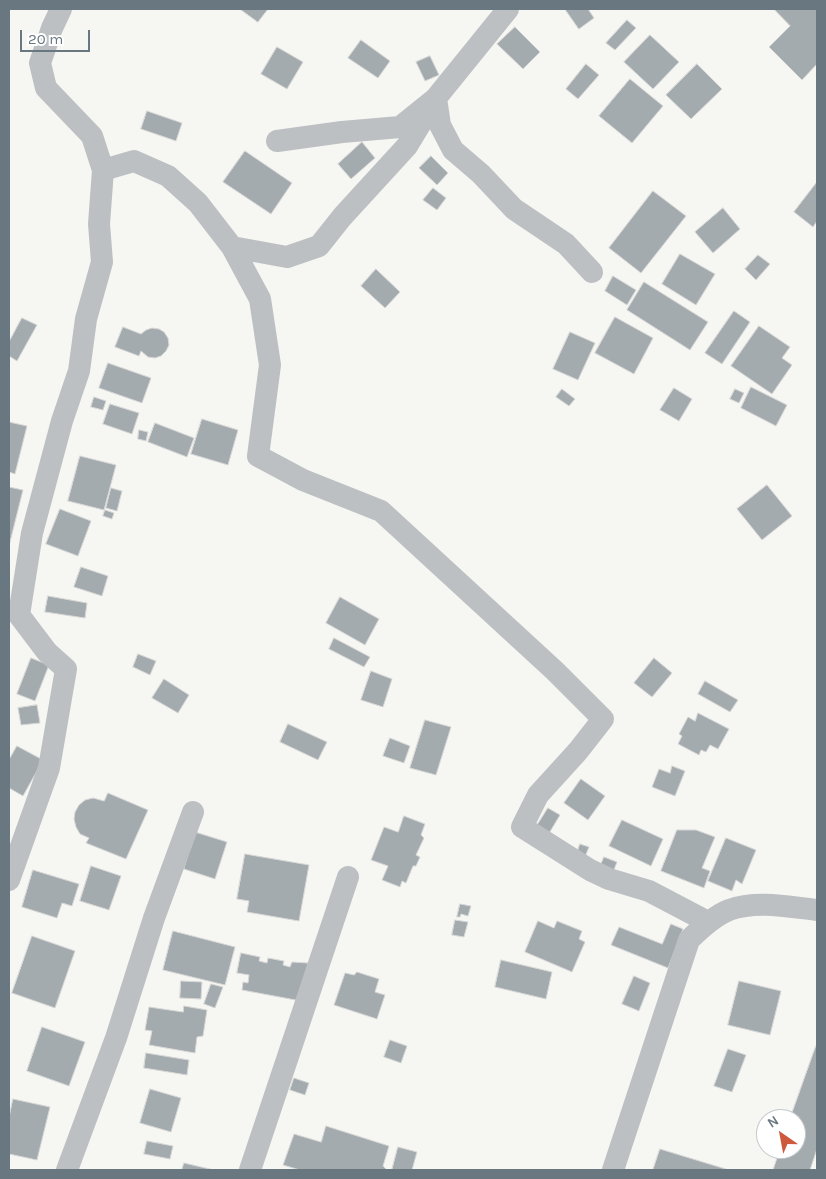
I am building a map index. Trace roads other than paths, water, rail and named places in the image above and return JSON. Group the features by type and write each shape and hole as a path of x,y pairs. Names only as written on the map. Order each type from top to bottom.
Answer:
{"street":[{"path":"9,880 49,768 66,670 47,652 19,615 32,533 62,421 79,371 86,319 102,262 99,224 103,170 92,136 46,88 40,63 52,28 62,9"},
{"path":"232,247 287,257 319,246 342,217 406,146 436,98 508,9"},
{"path":"277,141 342,132 400,127 436,98"},
{"path":"436,98 440,125 453,150 481,174 514,209 566,244 592,272"},
{"path":"103,170 134,161 168,176 198,203 232,247 260,300 270,365 258,456 303,480 381,511 556,672 603,719 578,751 538,795 522,827 590,870 609,879 649,891 708,922"},
{"path":"68,1170 116,1038 154,918 193,812"},
{"path":"250,1170 348,877"},
{"path":"613,1170 690,940 708,922 730,910 754,905 817,910"}]}
